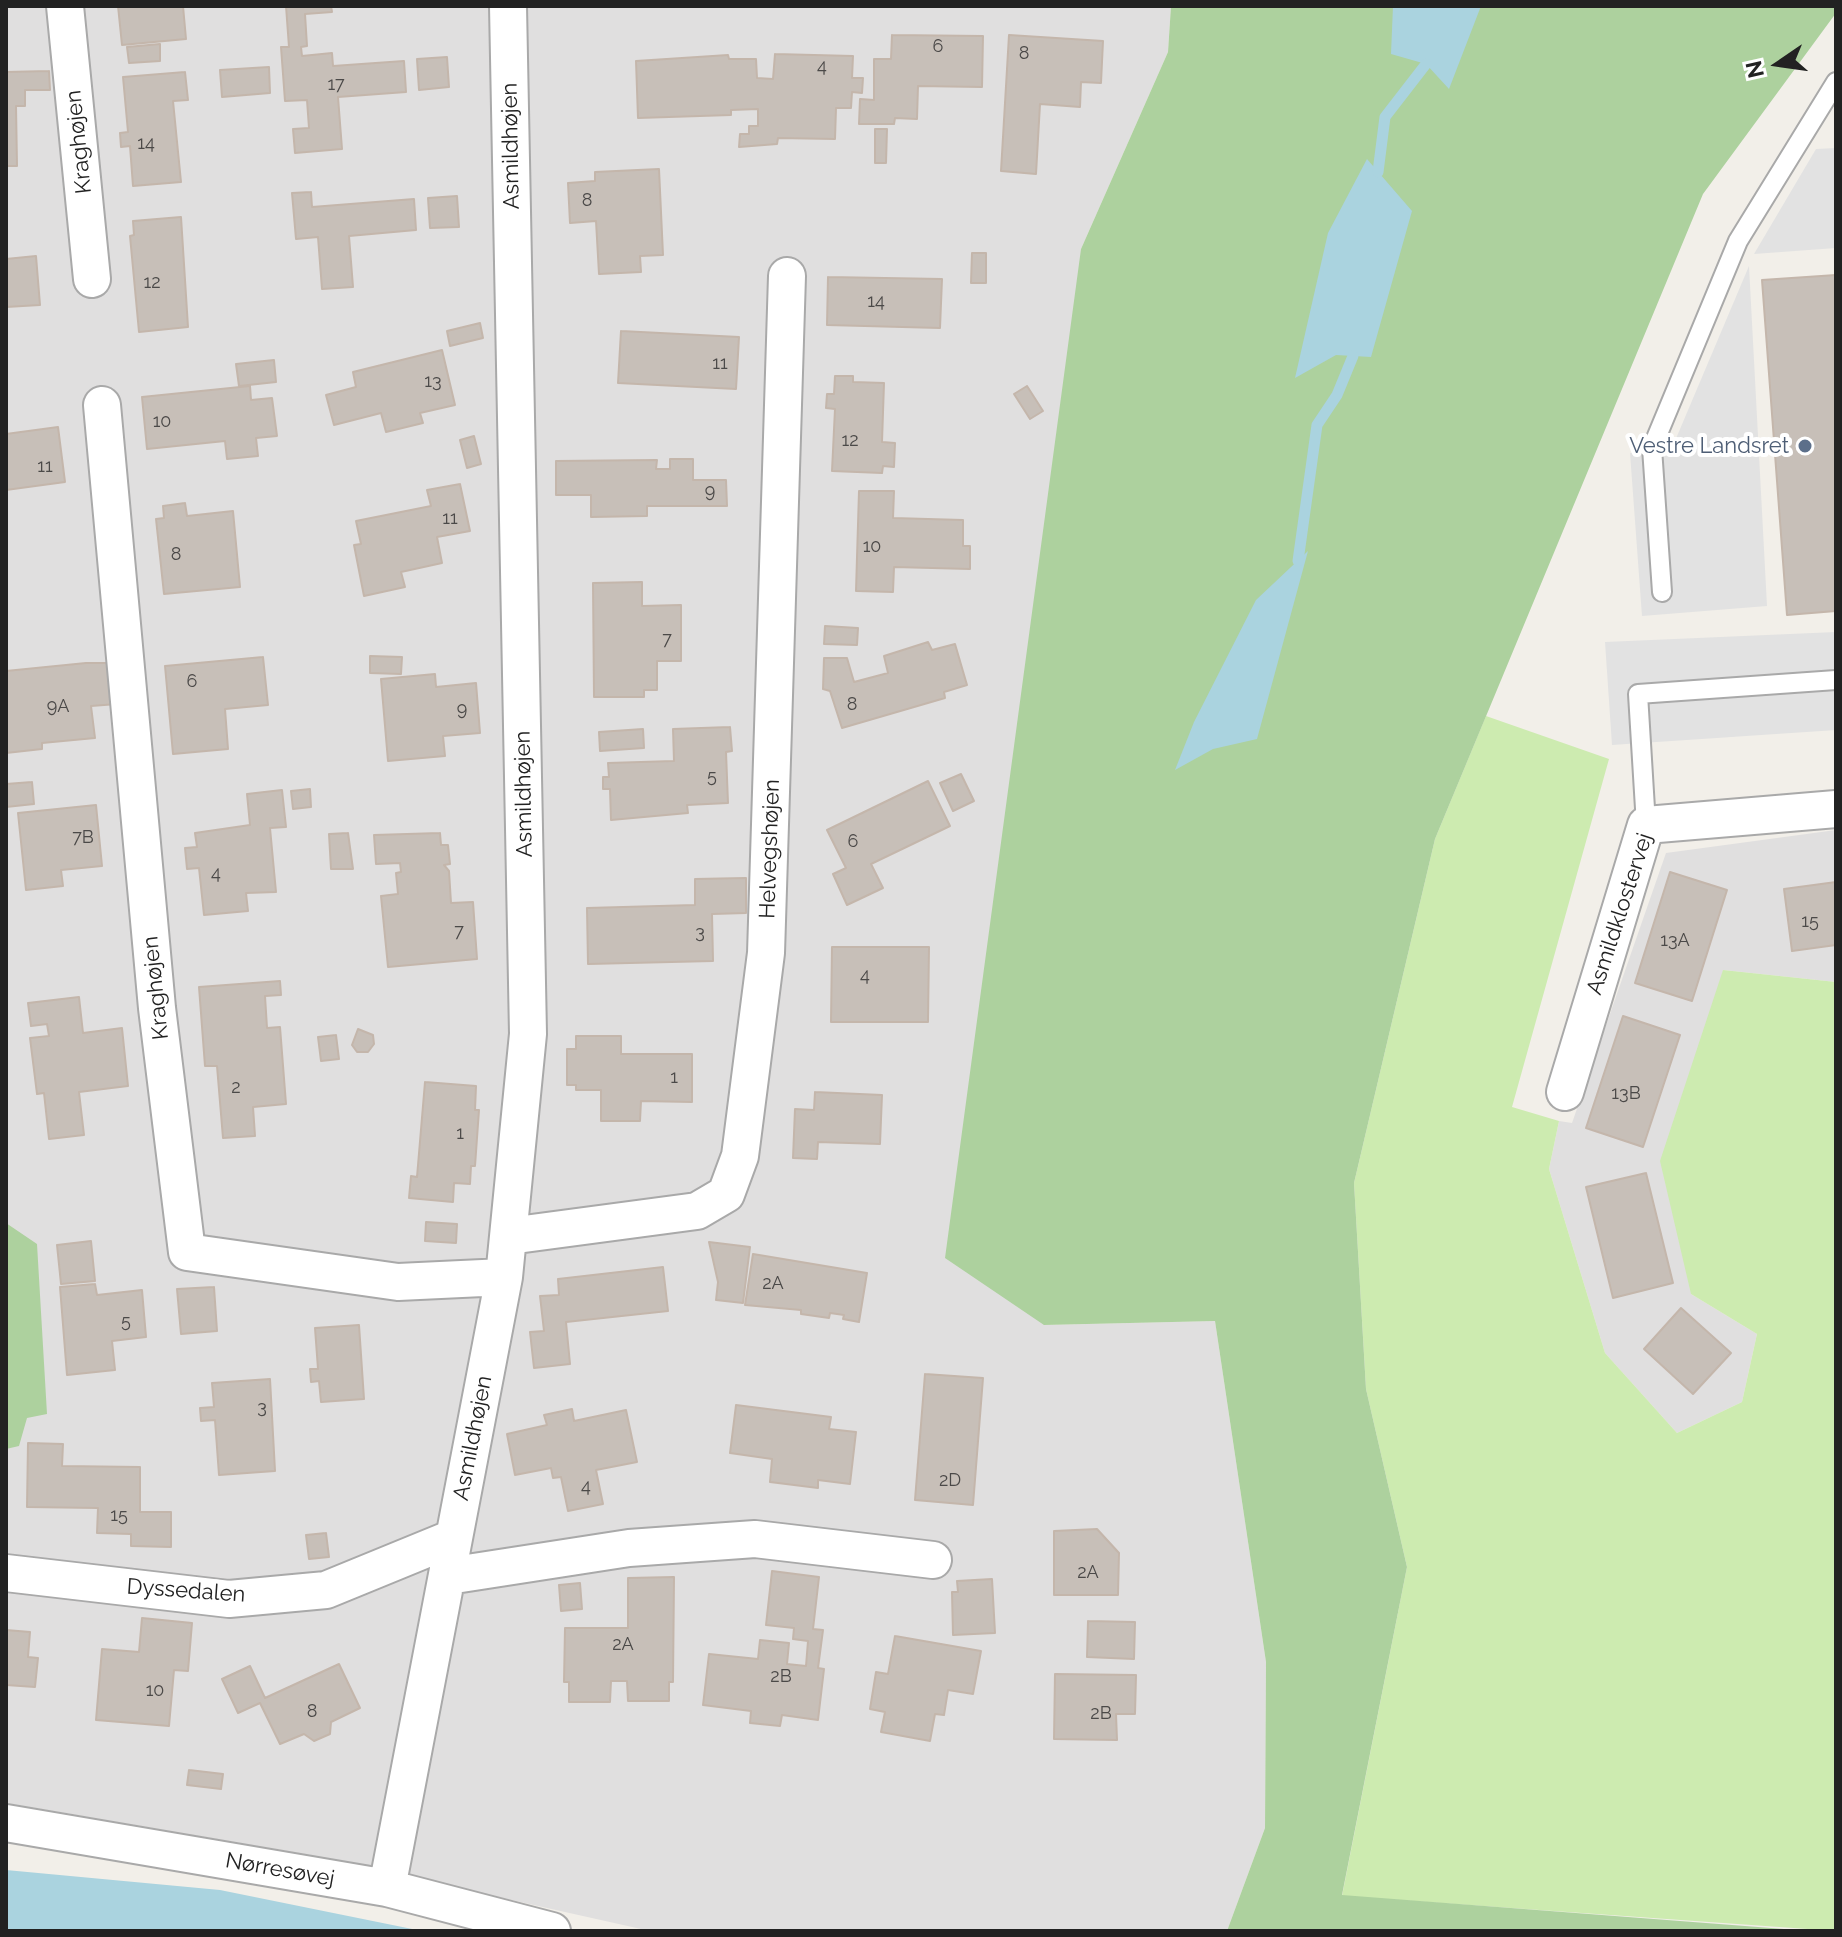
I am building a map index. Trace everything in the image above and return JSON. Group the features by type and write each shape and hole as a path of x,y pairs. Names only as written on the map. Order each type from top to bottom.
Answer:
{"street":[{"name":"Kraghøjen","path":"65,6 92,279"},
{"name":"Asmildhøjen","path":"387,1888 504,1277 528,1034 508,6"},
{"name":"Helvegshøjen","path":"509,1236 697,1211 726,1194 740,1156 766,953 787,276"},
{"name":"Kraghøjen","path":"102,405 157,1008 187,1252 398,1282 504,1277"},
{"name":"Asmildklostervej","path":"1565,1092 1646,825 1836,809"},
{"name":"Dyssedalen","path":"6,1573 229,1599 326,1590 453,1538"},
{"path":"448,1576 629,1548 755,1539 933,1560"},
{"name":"Nørresøvej","path":"6,1823 387,1888 552,1931"}],"lane":[{"path":"1662,592 1652,448 1738,241 1836,82"},
{"path":"1646,825 1638,694 1836,680"}],"shaded area":[{"path":"6,6 1171,6 1168,52 1081,249 1044,1325 1215,1321 1266,1662 1265,1828 1227,1931 650,1931 310,1855 6,1803"},
{"path":"1836,148 1836,248 1754,254 1816,149"},
{"path":"1749,266 1767,606 1642,616 1630,453 1672,448"},
{"path":"1836,632 1836,730 1612,745 1605,642"},
{"path":"1836,830 1836,982 1723,970 1691,1294 1757,1334 1742,1402 1677,1433 1605,1353 1549,1169 1559,1121 1572,1123 1666,853"}],"green space":[{"path":"1171,6 1836,6 1836,13 1703,194 1435,839 1354,1183 1366,1389 1407,1567 1342,1895 1810,1931 1227,1931 1265,1828 1266,1662 1215,1321 1044,1325 945,1258 1081,249 1168,52"},
{"path":"1486,716 1609,759 1512,1107 1559,1121 1549,1169 1605,1353 1677,1433 1742,1402 1757,1334 1691,1294 1660,1161 1723,970 1836,982 1836,1931 1342,1896 1407,1567 1366,1389 1354,1183 1435,839"},
{"path":"6,1223 37,1244 47,1414 27,1418 19,1446 6,1449"}],"water":[{"path":"1393,6 1481,6 1449,89 1426,64 1391,54"},
{"path":"1367,159 1412,211 1371,357 1336,355 1295,378 1328,233"},
{"path":"1308,551 1257,739 1213,749 1175,770 1194,722 1256,600"},
{"path":"6,1870 220,1890 422,1931 6,1931"}],"building":[{"path":"118,6 183,6 186,39 122,45"},
{"path":"286,6 331,6 332,12 305,14 307,46 301,47 302,56 332,53 333,66 404,61 406,92 338,97 342,149 295,153 293,129 309,128 307,100 285,101 281,47 289,47"},
{"path":"892,35 983,36 982,87 918,86 917,119 895,118 894,124 859,124 860,99 874,100 874,59 891,59"},
{"path":"1009,35 1103,41 1101,83 1081,82 1080,107 1040,104 1036,174 1001,171"},
{"path":"160,44 160,61 129,63 127,47"},
{"path":"775,54 853,56 852,78 863,78 862,93 852,92 851,108 836,108 835,139 778,138 777,144 739,147 740,134 749,134 749,126 758,126 758,109 731,110 731,115 638,118 636,61 728,55 729,59 756,59 757,78 773,79"},
{"path":"447,57 449,87 419,90 417,59"},
{"path":"269,67 270,93 222,97 220,70"},
{"path":"49,71 50,90 25,90 25,106 16,106 17,166 6,166 6,72"},
{"path":"185,72 188,100 173,101 181,182 133,186 130,146 121,147 120,133 128,132 123,77"},
{"path":"875,129 887,129 886,163 875,163"},
{"path":"659,169 663,255 640,256 641,272 599,274 596,221 570,223 568,183 595,181 595,172"},
{"path":"311,192 312,207 414,199 416,230 349,236 353,287 322,289 318,237 296,239 292,193"},
{"path":"457,196 459,227 430,228 428,198"},
{"path":"181,217 188,327 139,332 130,236 134,235 133,221"},
{"path":"972,253 986,253 986,283 971,283"},
{"path":"36,256 40,305 6,307 6,259"},
{"name":"Vestre Landsret","path":"1836,275 1836,611 1787,615 1762,280"},
{"path":"828,277 942,279 940,328 827,325"},
{"path":"480,323 483,338 450,346 447,331"},
{"path":"621,331 739,337 736,389 618,383"},
{"path":"442,350 455,405 420,413 423,423 386,432 381,413 334,425 326,395 356,387 353,372"},
{"path":"274,360 276,382 239,386 236,364"},
{"path":"835,376 853,376 853,382 884,383 882,442 895,443 894,467 883,466 882,473 832,471 835,409 826,408 827,394 834,394"},
{"path":"250,386 251,400 272,398 277,436 256,438 258,456 227,459 225,441 147,449 142,397"},
{"path":"1027,386 1043,411 1030,419 1014,394"},
{"path":"58,427 65,482 6,490 6,434"},
{"path":"474,436 481,464 467,468 460,440"},
{"path":"670,459 693,459 693,480 726,480 727,506 647,506 647,516 591,517 591,495 556,495 556,461 657,460 656,469 670,469"},
{"path":"460,484 470,531 437,537 442,563 401,572 405,587 364,596 354,545 361,544 356,521 431,506 427,490"},
{"path":"859,491 894,491 893,518 963,520 963,546 970,546 970,569 894,567 893,592 856,591"},
{"path":"185,503 187,516 233,511 240,587 164,594 156,519 164,518 163,506"},
{"path":"642,582 642,606 681,605 681,661 657,661 657,690 644,690 644,697 594,697 593,583"},
{"path":"825,626 858,628 857,645 824,644"},
{"path":"928,642 932,650 955,644 967,685 944,692 945,698 842,728 830,691 823,689 824,658 847,658 854,682 888,673 884,656"},
{"path":"370,656 402,657 401,674 370,673"},
{"path":"263,657 268,705 225,709 228,749 173,754 165,666"},
{"path":"113,663 117,704 91,706 95,738 42,743 42,749 6,753 6,671"},
{"path":"435,674 436,687 476,683 480,733 443,736 445,756 388,761 381,679"},
{"path":"730,727 732,751 726,752 728,803 687,805 688,813 611,820 610,789 603,789 603,777 609,777 608,763 674,761 673,729"},
{"path":"643,729 644,748 600,751 599,732"},
{"path":"961,774 974,801 953,811 940,783"},
{"path":"928,781 950,826 871,864 883,888 847,905 833,874 846,868 827,830"},
{"path":"32,782 34,804 6,807 6,784"},
{"path":"310,789 311,807 293,809 291,791"},
{"path":"282,790 286,827 270,828 276,892 246,893 248,911 204,915 199,868 187,869 185,848 197,847 195,833 250,825 247,794"},
{"path":"96,805 102,866 61,870 63,886 26,890 18,813"},
{"path":"348,833 353,869 331,869 329,834"},
{"path":"440,833 441,845 448,845 450,864 444,865 449,871 451,903 473,902 477,959 388,967 381,896 398,894 396,873 401,872 400,863 376,864 374,835"},
{"path":"1670,872 1727,890 1692,1001 1635,983"},
{"path":"746,878 746,913 712,914 713,961 588,964 587,908 695,905 695,879"},
{"path":"1836,882 1836,945 1792,951 1784,889"},
{"path":"832,947 929,947 928,1022 831,1022"},
{"path":"280,981 281,995 265,996 267,1028 280,1027 286,1104 253,1107 255,1136 223,1138 217,1066 205,1066 199,987"},
{"path":"79,997 83,1033 122,1028 128,1086 79,1092 84,1135 49,1139 44,1093 37,1094 30,1038 49,1036 47,1024 31,1026 28,1003"},
{"path":"1623,1016 1680,1035 1643,1147 1586,1128"},
{"path":"358,1029 373,1035 374,1044 368,1052 357,1052 352,1045"},
{"path":"336,1035 339,1059 321,1061 318,1037"},
{"path":"576,1036 621,1036 621,1054 692,1054 692,1102 641,1101 640,1121 601,1121 601,1090 576,1090 576,1085 567,1085 567,1049 576,1049"},
{"path":"425,1082 476,1086 475,1110 479,1110 475,1166 471,1166 470,1184 454,1183 453,1202 409,1198 411,1176 417,1177"},
{"path":"815,1092 882,1095 880,1144 818,1142 817,1159 793,1158 795,1109 814,1110"},
{"path":"1646,1173 1673,1283 1613,1298 1586,1187"},
{"path":"426,1222 457,1224 456,1243 425,1241"},
{"path":"91,1241 95,1281 61,1284 57,1245"},
{"path":"709,1242 750,1247 743,1303 716,1300 718,1282"},
{"path":"753,1254 867,1273 859,1322 843,1319 844,1315 830,1313 829,1318 801,1314 801,1310 745,1305"},
{"path":"663,1267 668,1311 566,1322 570,1364 534,1368 530,1332 544,1331 540,1296 559,1295 558,1279"},
{"path":"95,1284 97,1295 142,1290 146,1337 112,1341 115,1370 67,1375 60,1287"},
{"path":"214,1287 217,1331 181,1334 177,1289"},
{"path":"1681,1308 1731,1353 1693,1394 1644,1349"},
{"path":"359,1325 364,1399 321,1402 319,1381 311,1382 310,1369 318,1369 315,1328"},
{"path":"925,1374 983,1378 973,1505 915,1500"},
{"path":"270,1379 275,1471 219,1475 215,1420 201,1421 200,1408 214,1407 212,1383"},
{"path":"736,1405 831,1417 829,1429 856,1432 850,1484 818,1480 818,1488 770,1482 772,1459 730,1453"},
{"path":"572,1409 574,1421 626,1410 637,1462 596,1470 603,1504 568,1511 561,1477 553,1478 551,1468 515,1475 507,1434 547,1425 544,1415"},
{"path":"28,1443 63,1444 62,1466 140,1467 140,1512 171,1512 171,1547 131,1546 131,1534 97,1533 98,1508 27,1507"},
{"path":"1097,1529 1119,1553 1118,1595 1054,1595 1054,1531"},
{"path":"326,1533 329,1557 309,1559 306,1535"},
{"path":"772,1571 819,1577 813,1629 823,1630 818,1668 824,1669 818,1720 782,1715 780,1726 750,1723 751,1711 703,1705 709,1654 758,1659 760,1640 789,1643 787,1664 806,1666 808,1641 793,1639 794,1628 766,1625"},
{"path":"674,1577 673,1682 669,1682 669,1701 628,1701 627,1681 611,1681 610,1702 569,1702 569,1682 564,1682 565,1628 628,1628 628,1578"},
{"path":"992,1579 995,1633 953,1635 952,1592 958,1592 957,1581"},
{"path":"580,1583 582,1609 561,1611 559,1585"},
{"path":"142,1618 192,1623 188,1671 174,1670 169,1726 96,1720 102,1649 139,1652"},
{"path":"1088,1621 1135,1622 1134,1659 1087,1657"},
{"path":"6,1630 30,1632 28,1657 38,1658 35,1687 6,1685"},
{"path":"895,1636 981,1651 973,1694 948,1690 944,1715 935,1714 930,1741 881,1732 885,1712 870,1709 876,1672 888,1674"},
{"path":"339,1664 360,1708 331,1722 330,1734 314,1741 304,1734 280,1744 260,1703 238,1713 222,1679 250,1666 265,1698"},
{"path":"1055,1674 1136,1675 1135,1714 1116,1714 1117,1740 1054,1739"},
{"path":"189,1770 223,1774 221,1789 187,1785"}],"waterway":[{"path":"1378,172 1385,117 1426,64"},
{"path":"1298,561 1317,425 1337,395 1353,356"}],"place":[{"name":"Vestre Landsret","path":"1805,446"}]}
